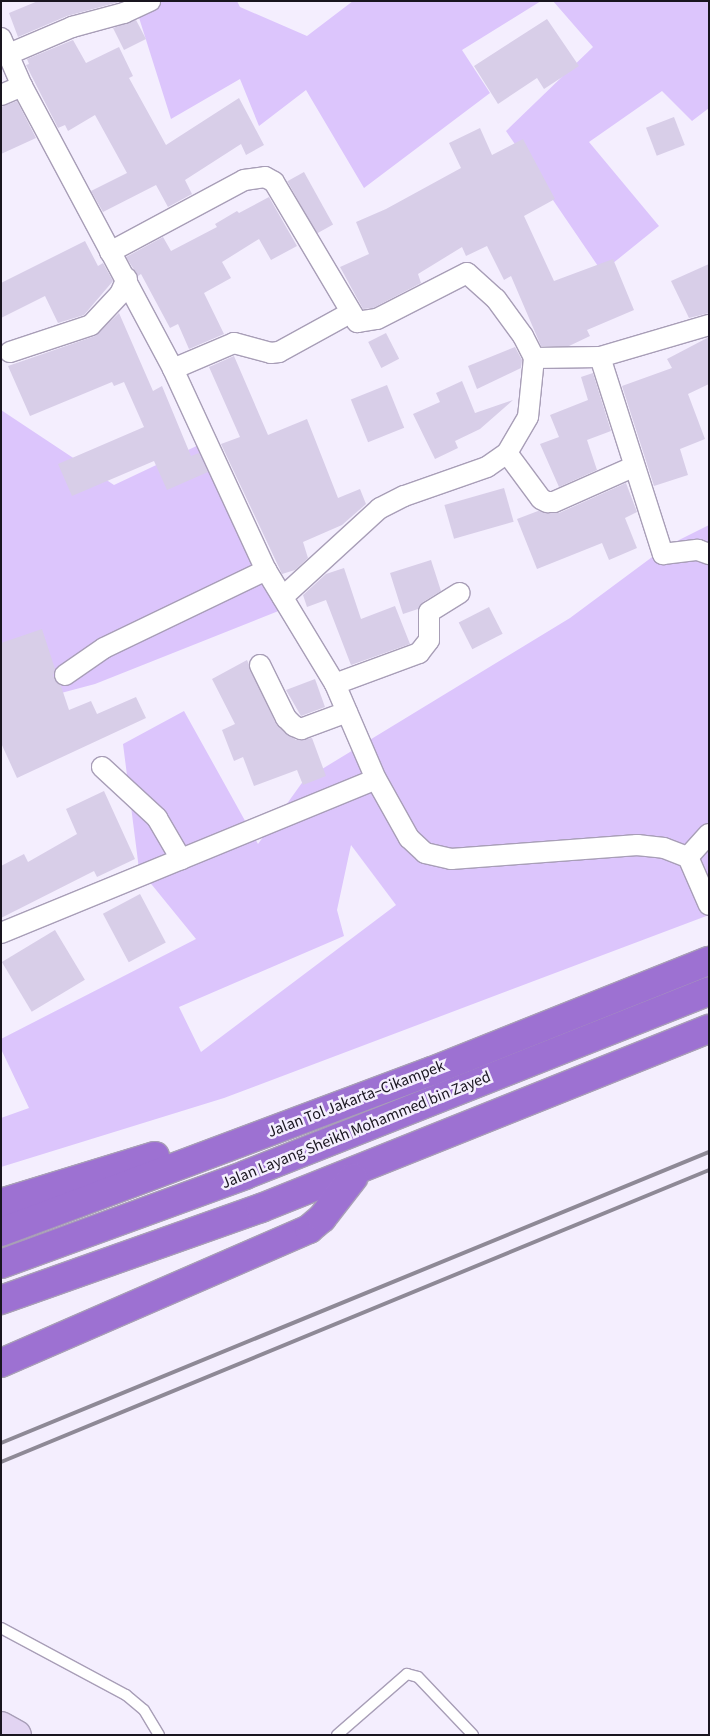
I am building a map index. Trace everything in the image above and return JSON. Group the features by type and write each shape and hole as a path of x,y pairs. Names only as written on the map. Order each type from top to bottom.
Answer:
{"highway":[{"name":"Jalan Tol Jakarta–Cikampek","path":"1,1232 432,1071 709,961"},
{"name":"Jalan Layang Sheikh Mohammed bin Zayed","path":"1,1264 245,1175 709,991"},
{"path":"1,1300 261,1208 709,1029"},
{"path":"1,1307 353,1178 709,1037"},
{"path":"1,1203 432,1071"},
{"path":"1,1362 309,1229 322,1218 353,1178"}],"main road":[{"path":"1,1726 17,1735"}],"street":[{"path":"150,1 124,13 5,46 22,86 110,252 127,278 173,369 266,570 335,684 376,779 409,838 425,853 451,858 479,858 637,845 664,848 690,860 709,906"},
{"path":"1,95 22,86"},
{"path":"110,252 244,180 265,177 274,182 357,322 367,322 467,273 496,299 514,321 534,358 528,417 507,452 487,468 404,496 380,508 283,597"},
{"path":"10,352 91,325 120,294 127,278"},
{"path":"173,369 234,343 271,353 279,352 350,313"},
{"path":"534,358 600,357 709,325"},
{"path":"600,357 663,554 698,550 709,554"},
{"path":"507,452 541,499 547,502 554,502 634,467"},
{"path":"65,675 104,648 266,570"},
{"path":"335,684 419,653 429,640 429,612 460,593"},
{"path":"260,664 286,718 294,726 301,729 347,712"},
{"path":"102,767 157,818 181,859"},
{"path":"1,933 376,779"},
{"path":"690,860 709,834"}],"lane":[{"path":"1,1628 126,1695 144,1710 159,1735"},
{"path":"337,1735 407,1674 418,1677 473,1735"}],"shaded area":[{"path":"142,1 237,1 240,7 307,36 353,1 541,1 462,50 490,93 364,188 306,90 259,126 240,79 171,119 135,5"},
{"path":"553,1 709,1 709,108 692,121 662,91 589,142 659,226 602,272 506,131 593,47"},
{"path":"1,410 114,485 205,442 281,610 95,684 1,709"},
{"path":"709,525 709,915 224,1098 1,1167 1,1118 29,1108 1,1049 1,1039 196,939 139,869 123,744 184,711 258,844 304,780 570,618 667,546","holes":["351,845 396,905 201,1052 179,1007 344,936 337,910"]}],"building":[{"path":"38,1 119,2 67,16 18,37 9,13"},
{"path":"547,19 579,66 544,89 537,78 498,104 474,66"},
{"path":"136,20 146,39 124,50 113,28"},
{"path":"73,40 86,63 119,47 133,76 129,78 166,145 239,98 264,145 246,155 241,144 185,180 192,194 168,207 156,185 103,212 91,191 127,173 95,115 68,131 65,125 58,128 26,65 29,64 27,59"},
{"path":"17,101 36,138 1,154 1,107"},
{"path":"674,117 685,145 657,156 646,128"},
{"path":"480,128 492,155 523,139 555,199 524,216 554,281 613,259 634,310 587,330 590,336 569,346 541,346 511,276 504,280 487,246 466,256 462,247 418,274 421,283 373,308 363,309 340,267 369,254 356,222 386,209 461,168 449,143"},
{"path":"304,172 333,224 316,234 287,181"},
{"path":"269,197 297,246 271,260 259,239 222,262 231,278 204,293 224,334 189,349 178,324 170,328 141,274 138,276 126,257 163,237 171,251 217,227 215,224 237,211 239,213"},
{"path":"85,241 98,266 103,263 113,281 84,315 58,323 45,296 1,318 1,283"},
{"path":"709,264 709,313 689,318 671,281"},
{"path":"119,313 153,391 162,386 191,456 199,453 208,472 167,490 154,461 72,496 58,464 144,427 124,382 114,386 112,382 30,416 8,366 95,336"},
{"path":"386,333 399,359 381,368 368,342"},
{"path":"709,337 709,384 688,394 705,439 680,449 688,475 654,486 622,386 672,368 667,359"},
{"path":"515,347 522,360 521,368 477,389 468,366"},
{"path":"234,356 268,435 307,419 338,498 360,489 366,504 342,525 303,542 308,558 295,570 282,574 221,444 240,437 209,367"},
{"path":"593,373 611,431 587,440 597,470 559,487 540,444 559,437 550,415 588,400 581,377"},
{"path":"462,381 475,413 513,400 480,429 455,441 458,448 435,459 413,414 440,402 436,393"},
{"path":"387,385 404,428 368,442 351,400"},
{"path":"626,483 637,512 625,518 637,548 609,560 602,543 537,569 517,519 538,511 559,513"},
{"path":"504,488 514,522 454,539 444,505"},
{"path":"431,560 441,591 423,602 418,609 403,614 390,573"},
{"path":"344,568 361,619 395,606 410,644 351,665 326,600 307,607 303,595 326,574"},
{"path":"489,607 503,634 472,649 459,622"},
{"path":"42,629 55,669 53,676 61,686 69,710 91,701 97,714 136,697 146,718 17,778 1,743 1,643"},
{"path":"247,660 276,724 296,740 312,738 326,776 303,785 297,770 254,786 243,757 234,761 222,730 235,724 212,679"},
{"path":"315,679 325,707 301,716 286,690"},
{"path":"104,791 135,859 97,877 94,871 1,918 1,866 24,854 28,862 77,834 66,809"},
{"path":"140,894 166,943 129,962 103,914"},
{"path":"55,930 85,980 32,1012 2,962"}],"railway":[{"path":"1,1443 709,1152"},
{"path":"1,1462 709,1170"}]}
